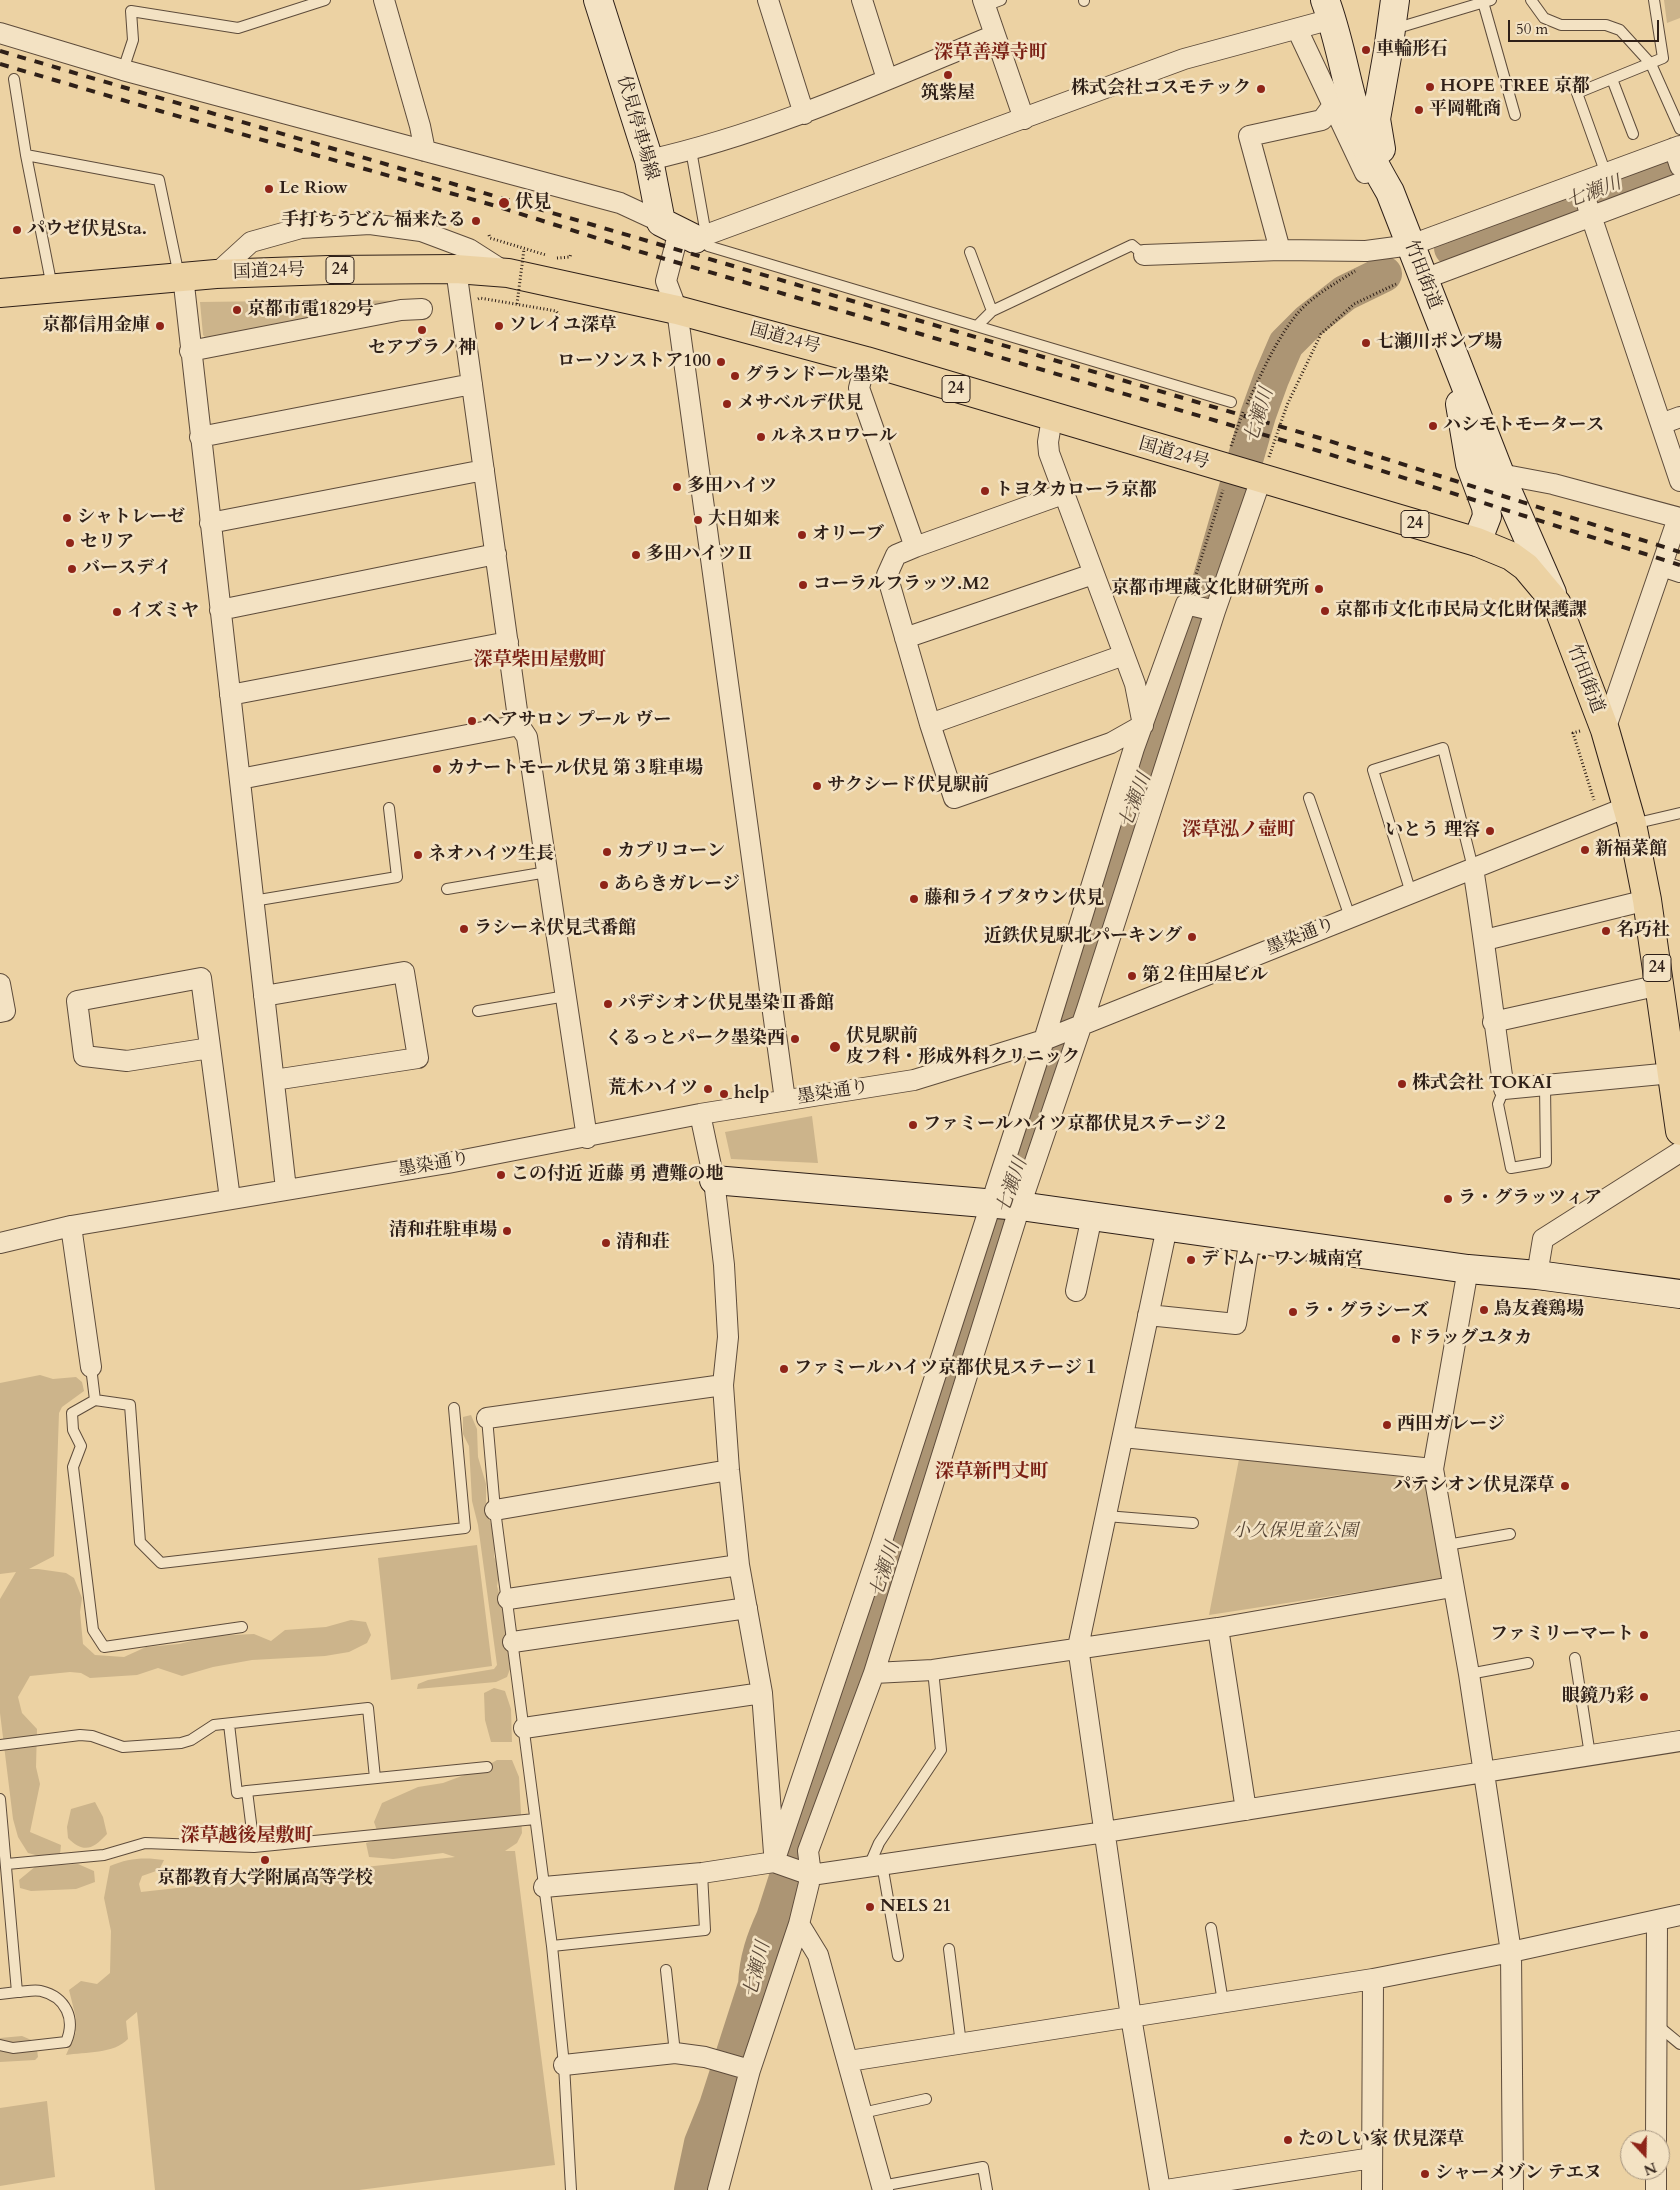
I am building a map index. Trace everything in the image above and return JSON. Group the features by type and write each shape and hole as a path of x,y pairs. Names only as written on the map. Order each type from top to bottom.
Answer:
{"highway":[{"name":"国道24号","path":"0,293 216,274 329,270 456,269 508,273 677,310 866,361 1052,418 1245,470 1477,542 1511,556 1526,567 1557,604"},
{"name":"竹田街道","path":"1557,604 1594,735 1630,816 1647,900 1680,1131"}],"main road":[{"name":"伏見停車場線","path":"598,0 649,160 685,232"},
{"name":"竹田街道","path":"1390,192 1376,119 1395,0"},
{"name":"竹田街道","path":"1328,9 1340,96 1390,192 1500,474 1557,604"},
{"path":"1340,96 1373,85 1379,80 1384,70"},
{"path":"1458,368 1461,414 1470,464 1486,508 1486,516 1477,542"},
{"path":"714,1180 1005,1204 1468,1269 1537,1275 1680,1294"}],"street":[{"path":"384,0 420,126 425,151"},
{"path":"768,0 804,114"},
{"path":"862,0 887,79"},
{"path":"990,2 994,34 1024,119"},
{"path":"0,33 123,70 620,203 685,232 1024,119 1184,59 1298,29 1328,9"},
{"path":"1280,250 1249,136 1322,120 1340,96 1298,29"},
{"path":"649,160 691,150 804,114 994,34"},
{"path":"1424,279 1586,199 1606,174 1678,154"},
{"path":"1144,255 1280,250 1366,251 1411,245 1586,199 1680,184"},
{"path":"1586,199 1680,481"},
{"path":"216,274 251,242 302,228 370,224 421,231 469,249 508,273"},
{"path":"685,232 666,280 677,310 785,1100"},
{"path":"456,269 519,726 527,736 587,1138"},
{"path":"184,276 190,351 286,1190"},
{"path":"190,351 401,310 422,309"},
{"path":"866,361 859,388 915,547"},
{"path":"200,437 472,384"},
{"path":"1661,424 1680,417"},
{"path":"1052,418 1049,452 1063,494 1136,684 1143,725"},
{"path":"210,523 484,470"},
{"path":"791,1868 881,1544 1005,1204 1078,1026 1200,607 1245,470"},
{"path":"1500,474 1553,484 1679,518 1675,571 1594,735"},
{"path":"1063,494 915,547 896,556 887,575 930,724 954,798 1111,743 1143,725"},
{"path":"220,610 496,554"},
{"path":"905,638 1093,574"},
{"path":"791,1868 808,1851 874,1674 1005,1204 1047,1039 1143,725 1200,607"},
{"path":"230,695 508,642"},
{"path":"930,724 1124,655"},
{"path":"240,779 519,726"},
{"name":"墨染通り","path":"0,1243 71,1226 448,1163 587,1138 700,1114 914,1080 1047,1039 1474,868 1630,816"},
{"path":"1474,868 1504,1090 1672,1073"},
{"path":"1485,940 1647,900"},
{"path":"264,996 404,972 418,1058 274,1080"},
{"path":"210,1048 127,1061 84,1056 77,1001 201,978 230,1199"},
{"path":"0,984 5,1011 0,1012"},
{"path":"1494,1022 1660,985"},
{"path":"700,1114 714,1180 724,1265 728,1337 723,1385 729,1470 739,1565 800,1924 818,1955 883,2188"},
{"path":"1537,1275 1543,1239 1680,1152"},
{"path":"1076,1291 1092,1216"},
{"path":"71,1226 91,1367"},
{"path":"1160,2190 1131,2017 1078,1647 1167,1227"},
{"path":"1148,1315 1236,1324 1250,1238"},
{"path":"1468,1269 1433,1470 1447,1545 1452,1587 1469,1674 1511,1952 1513,2190"},
{"path":"487,1418 723,1385"},
{"path":"1123,1437 1433,1470"},
{"path":"495,1510 729,1470"},
{"path":"508,1599 739,1565"},
{"path":"874,1674 933,1670 1078,1647 1218,1628 1452,1587"},
{"path":"514,1642 747,1608"},
{"path":"1218,1628 1246,1810"},
{"path":"524,1728 762,1693"},
{"path":"544,1887 702,1873 876,1865 1105,1832 1680,1741"},
{"path":"849,2061 1374,1979 1511,1952 1680,1915"},
{"path":"1656,2130 1658,1921"},
{"path":"718,2190 744,2068 800,1924"},
{"path":"1372,2190 1374,1979"},
{"path":"564,2065 675,2053 705,2057 744,2068"},
{"path":"1166,2190 1372,2158"}],"lane":[{"path":"123,70 133,40 131,11 238,28 325,0"},
{"path":"1531,0 1544,18 1561,25 1606,25 1620,30 1651,64 1680,129"},
{"path":"1606,174 1577,93 1663,58 1654,0"},
{"path":"1391,30 1487,1 1515,115"},
{"path":"14,78 26,155 52,288"},
{"path":"1612,79 1633,134"},
{"path":"691,150 685,232 708,246 1231,402"},
{"path":"26,155 159,180 178,266 184,276"},
{"path":"977,326 992,311 1132,244 1144,255"},
{"path":"970,252 992,311"},
{"path":"1411,893 1373,770 1443,748 1474,868"},
{"path":"1309,798 1350,917"},
{"path":"253,901 397,878 388,808"},
{"path":"1630,816 1680,813"},
{"path":"447,889 547,872"},
{"path":"478,1011 566,996"},
{"path":"1504,1090 1498,1104 1511,1168 1546,1162 1545,1086"},
{"path":"91,1367 95,1400"},
{"path":"242,1627 104,1647 93,1630 73,1467 81,1446 73,1430 72,1414 95,1400 130,1405 140,1542 162,1563 465,1528 454,1408"},
{"path":"487,1418 495,1510 514,1642 552,1946 564,2065 571,2190"},
{"path":"1106,1516 1193,1524"},
{"path":"1447,1545 1510,1534"},
{"path":"1575,1658 1590,1755"},
{"path":"1469,1674 1528,1663"},
{"path":"898,1956 876,1865 878,1843 941,1750 933,1670"},
{"path":"0,1745 80,1735 92,1736 124,1747 181,1743 191,1740 214,1725 368,1708 375,1778"},
{"path":"229,1724 237,1793 487,1767"},
{"path":"247,1791 254,1847"},
{"path":"0,1799 17,1992"},
{"path":"7,1864 104,1855 145,1843 254,1847 535,1819"},
{"path":"552,1946 705,1930 702,1873"},
{"path":"1211,1928 1223,2002"},
{"path":"949,1949 961,2044"},
{"path":"666,1970 675,2053"},
{"path":"0,1994 39,1990 58,1998 66,2008 72,2029 66,2042 13,2048 0,2045"},
{"path":"1657,2025 1680,2044"},
{"path":"862,2113 926,2099"},
{"path":"883,2188 983,2167 987,2190"}],"path":[{"path":"490,238 558,259 570,257 571,253"},
{"path":"518,304 524,249"},
{"path":"1245,470 1245,407 1275,344 1298,313 1330,287 1360,268"},
{"path":"1200,607 1245,470 1287,405 1321,334 1354,304 1396,284"},
{"path":"480,298 556,310 559,315"},
{"path":"1594,735 1580,730 1573,733 1596,806"}],"green space":[{"path":"1664,0 1680,0 1680,18 1667,23"},
{"path":"399,301 206,338 203,335 200,302"},
{"path":"812,1116 818,1163 731,1159 725,1132"},
{"path":"40,1375 53,1379 76,1377 82,1382 84,1391 62,1407 59,1413 54,1556 29,1569 66,1573 74,1578 82,1598 80,1612 83,1644 95,1655 124,1657 146,1647 179,1644 212,1636 254,1634 271,1641 285,1630 326,1627 351,1620 366,1622 371,1635 367,1643 349,1652 325,1656 252,1660 213,1667 182,1676 158,1668 137,1675 90,1678 81,1673 70,1672 30,1676 18,1697 22,1713 37,1729 36,1767 40,1784 30,1832 61,1845 60,1855 43,1857 28,1853 18,1837 13,1819 0,1713 0,1599 16,1572 0,1574 0,1383"},
{"path":"471,1415 477,1429 478,1457 486,1484 486,1509 494,1533 494,1557 499,1573 497,1586 505,1614 510,1669 507,1677 496,1682 417,1689 418,1684 428,1680 494,1669 497,1665 478,1525 472,1501 469,1446 463,1434 463,1417"},
{"name":"小久保児童公園","path":"1239,1459 1415,1473 1429,1489 1442,1579 1209,1615"},
{"path":"477,1545 492,1666 391,1680 378,1558"},
{"path":"494,1688 505,1691 511,1709 512,1742 491,1742 485,1720 484,1693"},
{"path":"497,1760 512,1760 519,1777 522,1833 517,1843 505,1851 515,1851 555,2165 359,2190 155,2190 137,2012 126,2021 128,2039 122,2044 107,2050 66,2055 76,2032 76,2018 69,1990 81,1981 97,1984 110,1973 111,1931 104,1898 110,1866 123,1861 137,1859 164,1860 159,1870 142,1876 139,1884 141,1892 455,1857 443,1853 393,1859 369,1857 366,1843 380,1839 374,1822 382,1803 418,1787 443,1783 483,1768"},
{"path":"95,1802 103,1817 107,1834 93,1846 84,1848 68,1838 67,1827 71,1809"},
{"path":"78,1864 94,1871 95,1882 76,1889 31,1891 20,1888 19,1880 36,1866"},
{"path":"22,2036 36,2042 38,2057 35,2060 0,2062 0,2038"},
{"path":"47,2101 55,2177 0,2186 0,2108"}],"waterway":[{"name":"七瀬川","path":"1452,248 1680,159"},
{"name":"七瀬川","path":"692,2190 702,2143 717,2106 756,1985 759,1958 764,1942 774,1918 966,1320 1037,1117 1073,998 1073,982 1087,954 1139,785 1150,766 1172,699 1174,684 1200,616 1258,415 1271,379 1286,344 1308,322 1345,293 1384,274"}],"railway":[{"path":"0,51 1323,439 1680,552"},
{"path":"0,64 496,206 631,249 1319,451 1680,565"}],"place":[{"name":"車輪形石","path":"1366,50"},
{"name":"筑紫屋","path":"948,75"},
{"name":"HOPE TREE 京都","path":"1430,87"},
{"name":"株式会社コスモテック","path":"1261,89"},
{"name":"平岡靴商","path":"1419,110"},
{"name":"Le Riow","path":"269,189"},
{"name":"伏見","path":"504,203"},
{"name":"手打ちうどん 福来たる","path":"476,221"},
{"name":"パウゼ伏見Sta.","path":"17,230"},
{"name":"京都市電1829号","path":"237,310"},
{"name":"京都信用金庫","path":"160,326"},
{"name":"ソレイユ深草","path":"499,326"},
{"name":"セアブラノ神","path":"422,330"},
{"name":"七瀬川ポンプ場","path":"1366,343"},
{"name":"ローソンストア100","path":"721,362"},
{"name":"グランドール墨染","path":"735,376"},
{"name":"メサベルデ伏見","path":"727,404"},
{"name":"ハシモトモータース","path":"1433,426"},
{"name":"ルネスロワール","path":"761,437"},
{"name":"多田ハイツ","path":"677,487"},
{"name":"トヨタカローラ京都","path":"985,491"},
{"name":"シャトレーゼ","path":"67,518"},
{"name":"大日如来","path":"698,520"},
{"name":"オリーブ","path":"802,535"},
{"name":"セリア","path":"70,543"},
{"name":"多田ハイツⅡ","path":"636,555"},
{"name":"バースデイ","path":"72,569"},
{"name":"コーラルフラッツ.M2","path":"803,585"},
{"name":"京都市埋蔵文化財研究所","path":"1319,589"},
{"name":"京都市文化市民局文化財保護課","path":"1325,611"},
{"name":"イズミヤ","path":"117,612"},
{"name":"ヘアサロン プール ヴー","path":"472,721"},
{"name":"カナートモール伏見 第３駐車場","path":"437,769"},
{"name":"サクシード伏見駅前","path":"817,786"},
{"name":"いとう 理容","path":"1490,831"},
{"name":"新福菜館","path":"1585,850"},
{"name":"カプリコーン","path":"607,852"},
{"name":"ネオハイツ生長","path":"418,855"},
{"name":"あらきガレージ","path":"604,885"},
{"name":"藤和ライブタウン伏見","path":"914,899"},
{"name":"ラシーネ伏見弐番館","path":"464,929"},
{"name":"名巧社","path":"1606,931"},
{"name":"近鉄伏見駅北パーキング","path":"1192,937"},
{"name":"第２住田屋ビル","path":"1132,976"},
{"name":"パデシオン伏見墨染Ⅱ番館","path":"608,1004"},
{"name":"くるっとパーク墨染西","path":"795,1039"},
{"name":"伏見駅前 皮フ科・形成外科クリニック","path":"835,1047"},
{"name":"株式会社 TOKAI","path":"1402,1084"},
{"name":"荒木ハイツ","path":"708,1089"},
{"name":"help","path":"724,1094"},
{"name":"ファミールハイツ京都伏見ステージ２","path":"913,1125"},
{"name":"この付近 近藤 勇 遭難の地","path":"501,1175"},
{"name":"ラ・グラッツィア","path":"1448,1199"},
{"name":"清和荘駐車場","path":"507,1231"},
{"name":"清和荘","path":"606,1243"},
{"name":"デトム・ワン城南宮","path":"1191,1260"},
{"name":"鳥友養鶏場","path":"1484,1310"},
{"name":"ラ・グラシーズ","path":"1293,1312"},
{"name":"ドラッグユタカ","path":"1396,1339"},
{"name":"ファミールハイツ京都伏見ステージ１","path":"784,1369"},
{"name":"西田ガレージ","path":"1387,1425"},
{"name":"パテシオン伏見深草","path":"1565,1486"},
{"name":"ファミリーマート","path":"1644,1635"},
{"name":"眼鏡乃彩","path":"1644,1697"},
{"name":"京都教育大学附属高等学校","path":"265,1860"},
{"name":"NELS 21","path":"870,1907"},
{"name":"たのしい家 伏見深草","path":"1288,2140"},
{"name":"シャーメゾン テエヌ","path":"1425,2174"}],"district":[{"name":"深草善導寺町","path":"991,54"},
{"name":"深草柴田屋敷町","path":"540,661"},
{"name":"深草泓ノ壺町","path":"1239,831"},
{"name":"深草新門丈町","path":"992,1473"},
{"name":"深草越後屋敷町","path":"247,1837"}]}
